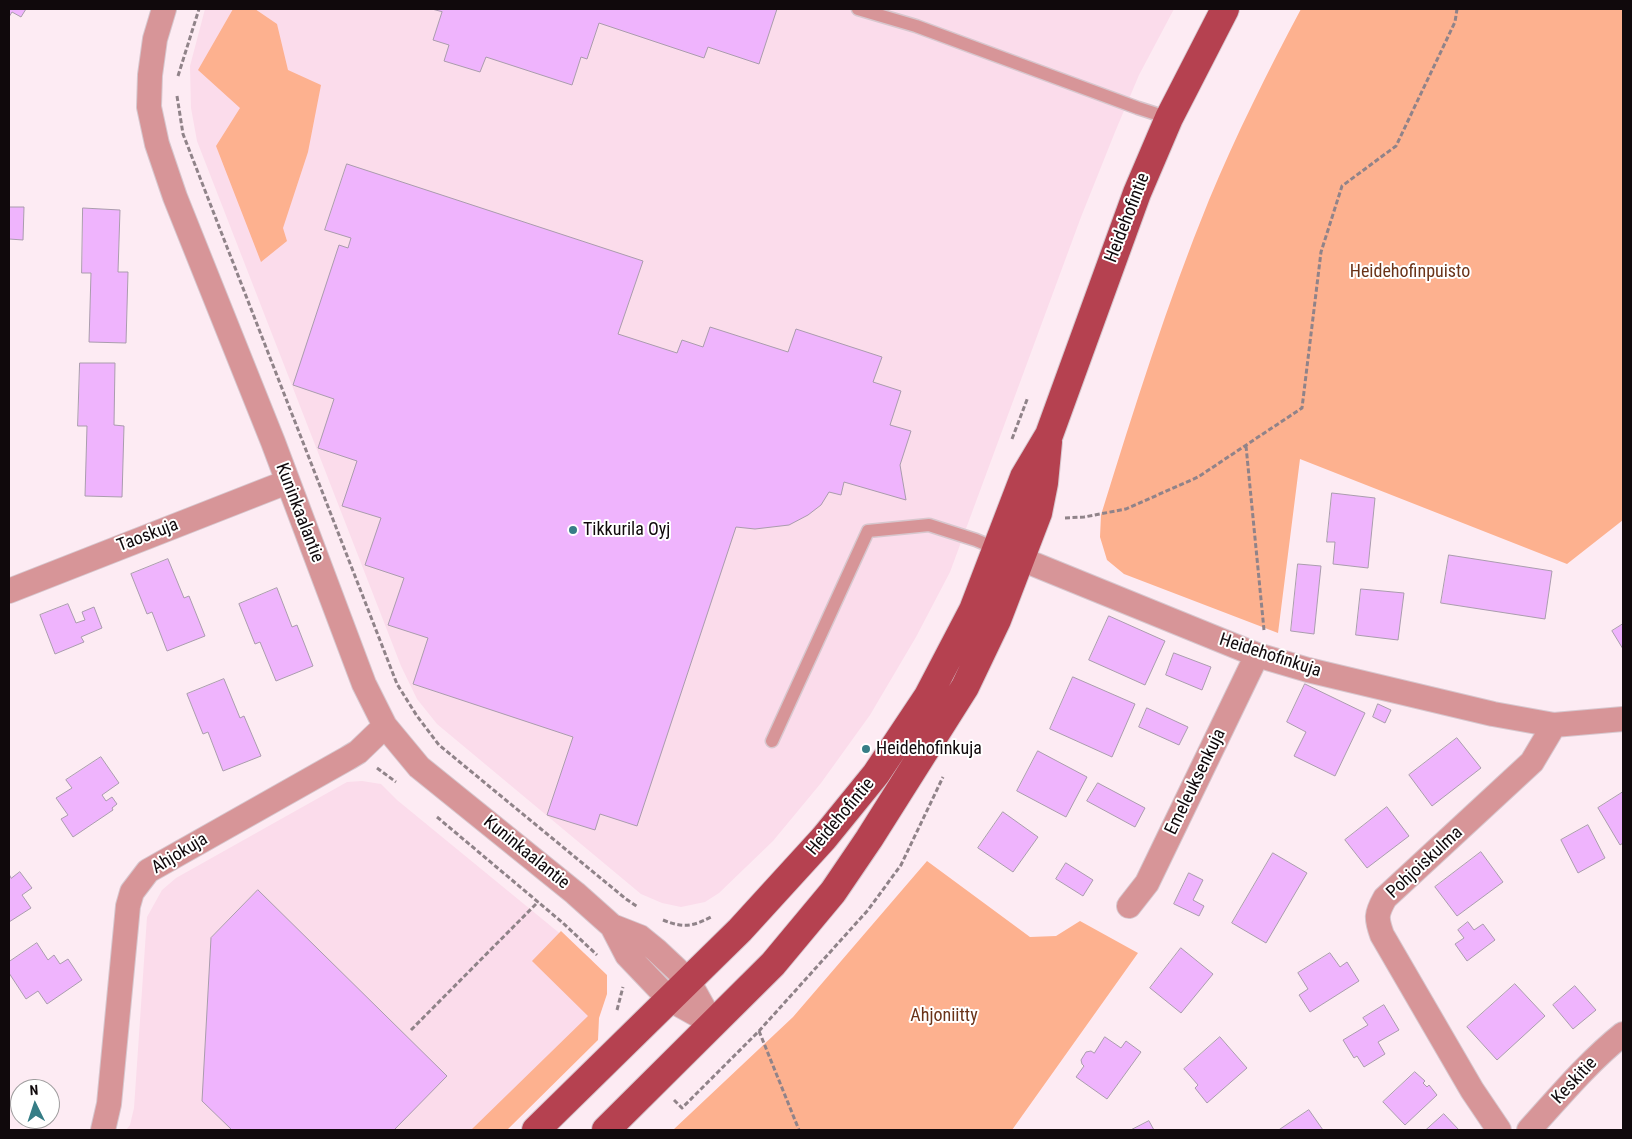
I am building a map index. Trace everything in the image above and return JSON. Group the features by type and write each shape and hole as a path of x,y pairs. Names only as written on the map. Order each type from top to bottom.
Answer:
{"main road":[{"name":"Heidehofintie","path":"606,1130 773,964 833,892 869,839 964,687 996,620 1009,554 1013,504 1024,477 1049,435 1137,193 1169,118 1225,9"},
{"name":"Heidehofintie","path":"536,1130 740,930 824,838 876,774 928,696 973,610 1009,554"}],"street":[{"name":"Kuninkaalantie","path":"164,9 154,39 150,75 149,107 157,144 175,197 273,442 364,684 386,726 419,767 575,893 612,926 640,937 656,950 688,980 712,1023"},
{"name":"Taoskuja","path":"9,591 287,482"},
{"name":"Heidehofinkuja","path":"1009,554 1261,646 1308,670 1494,714 1554,725"},
{"name":"Emeleuksenkuja","path":"1128,906 1147,884 1261,646"},
{"path":"1554,725 1623,719"},
{"name":"Pohjoiskulma","path":"1498,1130 1472,1090 1382,935 1377,920 1378,911 1385,898 1532,762 1554,725"},
{"name":"Ahjokuja","path":"103,1130 109,1104 128,906 132,892 148,871 358,752 386,726"},
{"name":"Kuninkaalantie","path":"612,926 627,955 669,1000 712,1023"},
{"name":"Keskitie","path":"1529,1130 1584,1069 1623,1034"}],"lane":[{"path":"858,9 916,26 1169,118"},
{"path":"772,741 868,532 929,525 976,540 1009,554"}],"path":[{"path":"177,77 199,9"},
{"path":"1061,518 1084,517 1126,509 1198,477 1302,408 1321,252 1342,186 1396,146 1456,22 1457,9"},
{"path":"176,95 184,134 397,684 417,716 439,745 626,899 645,912"},
{"path":"1246,446 1261,646"},
{"path":"358,752 402,787"},
{"path":"432,813 538,902 597,956"},
{"path":"411,1030 538,902"},
{"path":"661,919 678,926 686,926 701,923 715,916"},
{"path":"615,1016 624,981"},
{"path":"682,1108 798,989"},
{"path":"759,1031 799,1130"}],"shaded area":[{"path":"205,9 1174,9 1139,75 1115,132 1081,217 950,572 916,637 870,715 821,783 773,841 719,893 705,902 681,907 662,903 641,894 437,724 417,699 401,666 197,141 191,108 190,66"},
{"path":"362,781 381,784 397,800 591,959 601,976 596,1016 479,1130 126,1130 130,1125 134,1108 147,917 162,890 176,878 347,782"}],"green space":[{"path":"233,9 255,9 277,24 288,70 321,85 308,152 283,228 287,241 261,262 216,146 240,108 198,70"},
{"name":"Heidehofinpuisto","path":"1301,9 1623,9 1623,520 1567,564 1300,459 1278,633 1124,574 1107,560 1100,537 1101,515 1113,475 1179,278 1209,200 1241,127"},
{"name":"Ahjoniitty","path":"927,861 1030,937 1056,936 1080,921 1138,953 1012,1130 673,1130 793,1017"},
{"path":"561,931 607,975 607,994 599,1018 598,1040 507,1130 471,1130 588,1016 532,961"}],"building":[{"path":"9,9 26,9 21,17 12,12 9,17"},
{"path":"432,9 777,9 759,64 708,47 704,58 599,23 587,59 581,57 572,85 486,57 480,72 444,61 449,45 433,40 442,12"},
{"path":"347,164 643,261 618,334 677,353 682,340 703,347 710,327 788,352 796,329 882,357 873,382 901,391 890,425 911,431 900,465 906,500 844,482 841,495 829,492 821,505 808,515 789,525 755,529 736,527 637,826 600,814 595,830 547,815 573,737 413,684 428,638 388,625 404,578 365,565 381,518 342,506 357,461 318,448 334,399 293,385 339,245 348,248 351,238 325,230"},
{"path":"9,207 24,207 23,240 9,239"},
{"path":"83,208 120,210 118,272 128,272 126,343 89,342 91,273 82,273"},
{"path":"80,363 115,363 114,425 124,426 122,497 85,496 87,426 78,426"},
{"path":"1332,493 1375,498 1368,568 1333,564 1335,542 1327,542"},
{"path":"1449,555 1552,571 1545,619 1441,603"},
{"path":"168,559 184,598 189,596 205,636 167,651 152,612 147,614 131,574"},
{"path":"1298,564 1321,566 1314,634 1291,631"},
{"path":"277,588 292,627 297,625 313,666 276,681 260,642 255,644 239,604"},
{"path":"1361,589 1404,593 1398,640 1356,635"},
{"path":"68,604 76,623 85,620 82,612 94,607 102,628 81,637 84,642 55,654 40,615"},
{"path":"1109,616 1165,641 1145,685 1089,660"},
{"path":"1623,624 1623,649 1612,631"},
{"path":"1174,653 1211,667 1202,690 1166,675"},
{"path":"1073,677 1135,704 1112,757 1050,729"},
{"path":"224,679 240,718 244,716 261,756 223,771 208,732 203,734 187,694"},
{"path":"1305,684 1365,713 1335,776 1294,756 1306,732 1287,722"},
{"path":"1378,704 1391,710 1385,723 1373,717"},
{"path":"1147,708 1188,727 1179,745 1139,727"},
{"path":"1457,738 1481,768 1432,806 1409,775"},
{"path":"1038,751 1087,777 1066,817 1017,791"},
{"path":"101,757 119,783 102,795 106,801 112,797 117,804 112,808 113,810 73,837 61,819 68,815 56,798 72,788 66,780"},
{"path":"1098,783 1145,808 1135,827 1087,801"},
{"path":"1623,792 1623,843 1620,845 1598,808"},
{"path":"1387,807 1409,836 1367,868 1345,840"},
{"path":"1003,812 1038,837 1013,872 978,848"},
{"path":"1588,825 1605,858 1578,873 1561,840"},
{"path":"1481,852 1503,882 1457,916 1435,887"},
{"path":"1273,853 1307,873 1266,943 1232,923"},
{"path":"1066,863 1093,880 1083,896 1056,879"},
{"path":"20,872 32,888 22,895 31,908 9,922 9,874 11,878"},
{"path":"1189,873 1203,880 1193,900 1204,906 1199,916 1174,904"},
{"path":"258,890 447,1076 394,1130 232,1130 202,1101 211,938"},
{"path":"1468,922 1474,930 1483,924 1495,940 1467,961 1455,944 1464,938 1458,930"},
{"path":"37,943 48,960 54,955 60,964 68,959 82,980 47,1004 38,991 26,999 9,973 9,962"},
{"path":"1181,948 1213,974 1181,1013 1150,988"},
{"path":"1330,953 1340,967 1347,962 1359,981 1310,1012 1299,995 1308,989 1298,973"},
{"path":"1515,984 1545,1016 1497,1060 1467,1027"},
{"path":"1575,986 1596,1010 1573,1029 1553,1005"},
{"path":"1384,1005 1399,1030 1378,1042 1385,1054 1364,1067 1357,1056 1354,1058 1343,1040 1368,1025 1363,1018"},
{"path":"1105,1037 1121,1048 1126,1041 1141,1052 1107,1099 1076,1077 1084,1066 1081,1060 1086,1052 1091,1051 1094,1053"},
{"path":"1220,1037 1247,1068 1207,1103 1195,1088 1198,1085 1184,1069"},
{"path":"1415,1072 1425,1081 1423,1083 1427,1087 1429,1085 1437,1095 1405,1125 1383,1102"},
{"path":"1309,1110 1323,1130 1279,1130"},
{"path":"1444,1114 1459,1130 1426,1130"},
{"path":"1149,1121 1154,1130 1131,1130"}],"place":[{"name":"Tikkurila Oyj","path":"573,530"},
{"name":"Heidehofinkuja","path":"866,749"}]}
